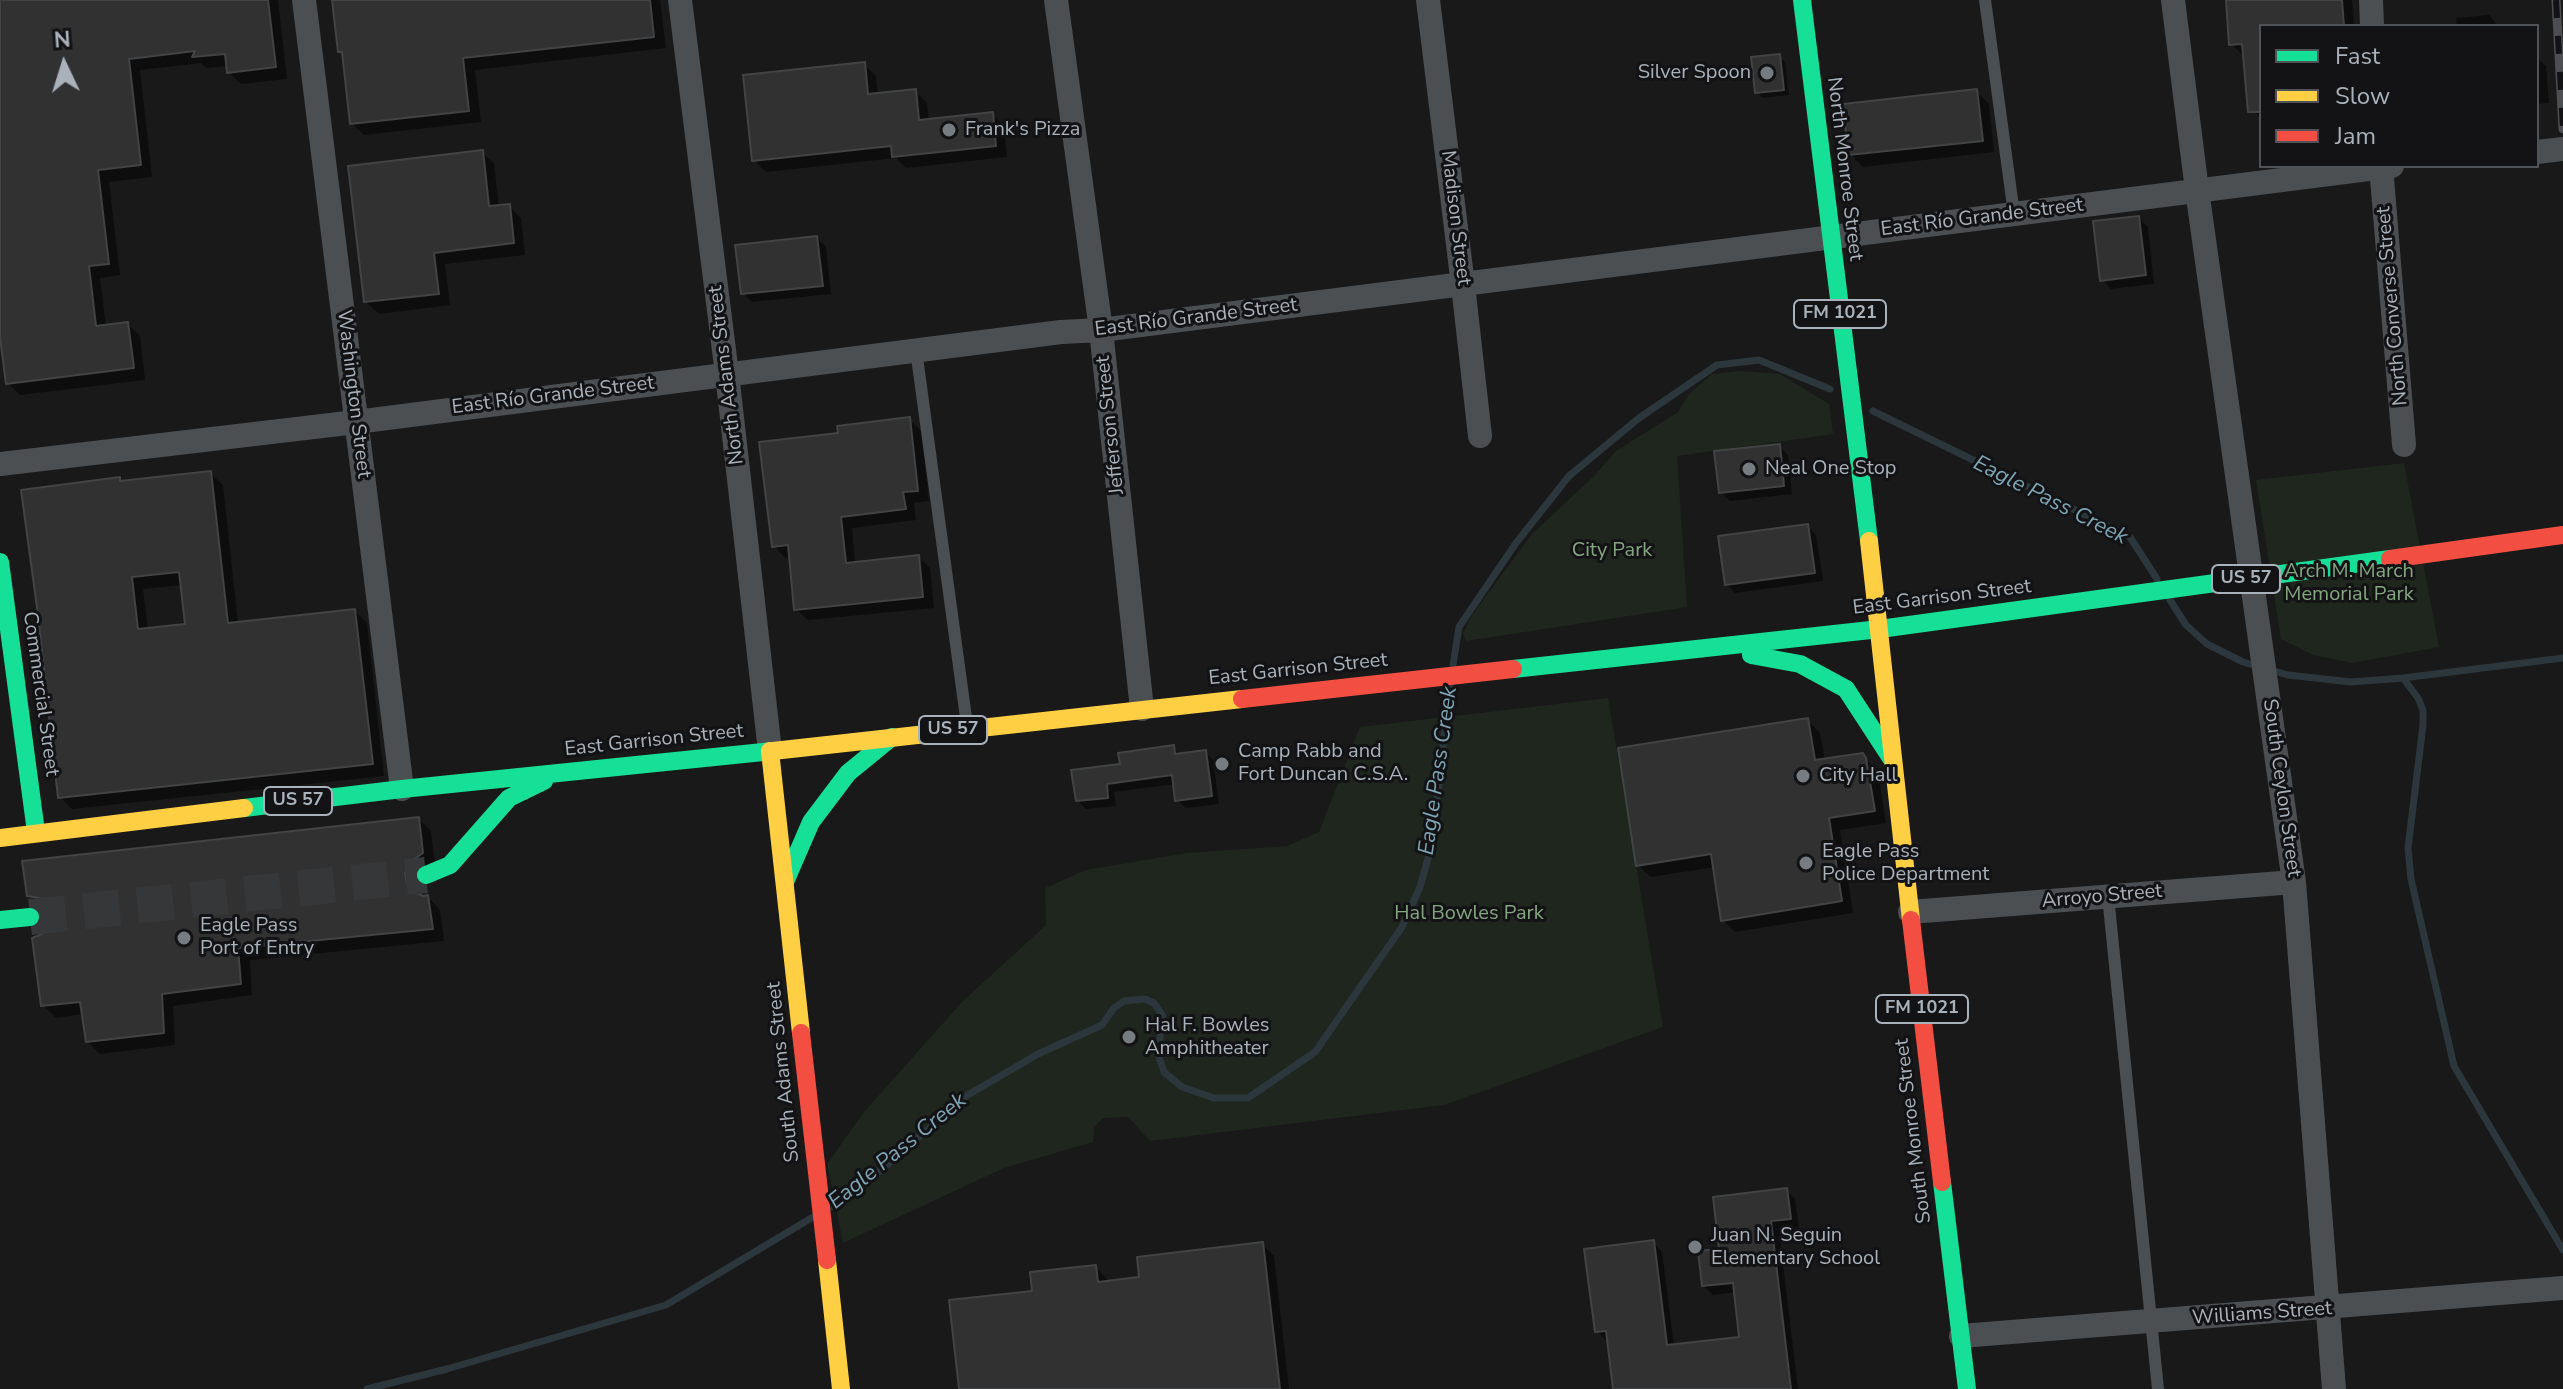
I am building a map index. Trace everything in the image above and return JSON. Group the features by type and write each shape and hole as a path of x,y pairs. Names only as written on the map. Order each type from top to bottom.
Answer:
{"main road":[{"name":"North Monroe Street","path":"1802,0 1880,629"},
{"name":"East Garrison Street","path":"36,832 402,789 1880,629 2563,535"},
{"name":"Commercial Street","path":"0,562 36,832"},
{"name":"South Monroe Street","path":"1880,629 1967,1389"},
{"path":"1710,647 1800,664 1846,689 1894,764"},
{"path":"785,882 811,822 848,773 892,737"},
{"name":"South Adams Street","path":"770,751 841,1389"},
{"name":"US 57","path":"426,875 450,865 509,798 560,774"},
{"name":"US 57","path":"0,838 36,832"},
{"path":"0,920 30,917"}],"street":[{"name":"Washington Street","path":"304,0 402,789"},
{"name":"North Adams Street","path":"680,0 770,751"},
{"name":"Jefferson Street","path":"1056,0 1101,330 1142,709"},
{"name":"Madison Street","path":"1428,0 1480,436"},
{"name":"South Ceylon Street","path":"2173,0 2294,882 2334,1389"},
{"path":"2371,0 2372,24"},
{"path":"2539,152 2563,149"},
{"name":"East Río Grande Street","path":"0,464 1463,285 2366,168"},
{"name":"North Converse Street","path":"2381,168 2404,445"},
{"name":"Arroyo Street","path":"1910,912 2294,882"},
{"name":"Williams Street","path":"1961,1336 2563,1288"}],"lane":[{"path":"1985,0 2014,214"},
{"path":"916,350 967,728"},
{"path":"2108,896 2158,1389"}],"green space":[{"name":"City Park","path":"1740,371 1780,374 1829,404 1833,434 1677,456 1687,607 1466,641 1463,633 1472,615 1532,534 1616,451 1678,412 1689,394 1712,374"},
{"name":"Arch M. March Memorial Park","path":"2404,463 2439,647 2352,663 2313,655 2281,639 2256,480"},
{"name":"Hal Bowles Park","path":"1608,698 1663,1027 1444,1105 1150,1141 1128,1117 1103,1118 1094,1127 1093,1142 1004,1168 843,1243 827,1164 864,1112 962,1002 1046,925 1045,888 1086,870 1187,853 1287,846 1319,832 1360,727"}],"building":[{"path":"0,0 268,0 276,67 227,73 225,54 192,57 195,51 129,59 141,165 98,170 109,264 89,266 96,326 128,322 134,368 6,384 0,337"},
{"path":"332,0 650,0 654,37 463,58 469,111 350,124 342,52 338,52"},
{"path":"2226,0 2342,0 2344,24 2259,24 2259,112 2248,112 2242,44 2229,45"},
{"name":"Silver Spoon","path":"1780,54 1784,90 1755,93 1751,57"},
{"path":"865,62 868,94 916,89 919,120 993,112 996,146 892,157 891,146 752,161 743,75"},
{"path":"1977,89 1983,141 1848,155 1843,104"},
{"path":"483,150 489,206 510,204 514,243 434,253 439,294 364,302 348,166"},
{"path":"2139,216 2146,275 2100,281 2093,221"},
{"path":"817,236 823,286 741,294 735,245"},
{"path":"910,417 918,491 903,492 906,509 841,517 846,563 919,555 923,597 794,610 788,545 772,547 759,442 838,433 837,426"},
{"name":"Neal One Stop","path":"1780,444 1784,486 1719,493 1714,451"},
{"path":"211,471 228,623 355,609 373,764 58,798 21,490 120,477 120,481","holes":["179,572 185,624 138,629 132,577"]},
{"path":"1808,524 1815,573 1725,585 1718,536"},
{"path":"1808,718 1815,760 1863,753 1866,758 1875,811 1829,818 1842,901 1721,921 1711,854 1636,866 1618,748"},
{"path":"1174,745 1175,754 1206,750 1212,796 1175,801 1172,775 1107,784 1108,798 1076,801 1071,770 1120,764 1118,753"},
{"name":"Eagle Pass Port of Entry","path":"419,817 423,853 410,862 405,873 407,884 413,891 428,895 433,929 238,948 241,984 162,994 164,1033 86,1042 80,1002 41,1006 32,938 42,934 49,926 51,914 47,904 39,898 27,896 22,861"},
{"path":"1787,1188 1791,1219 1771,1221 1791,1389 1613,1389 1606,1331 1595,1332 1584,1249 1654,1240 1667,1345 1739,1337 1733,1283 1702,1286 1698,1251 1719,1249 1713,1197"},
{"path":"1263,1242 1280,1389 959,1389 949,1300 1032,1291 1030,1272 1096,1265 1098,1282 1139,1277 1137,1257"}],"waterway":[{"name":"Eagle Pass Creek","path":"1453,665 1459,627 1516,543 1569,476 1639,418 1717,365 1759,360 1830,389"},
{"name":"Eagle Pass Creek","path":"1873,411 2130,537 2157,579"},
{"name":"Eagle Pass Creek","path":"2170,600 2186,625 2207,644 2243,662 2288,675 2351,682 2563,658"},
{"path":"2403,678 2423,710 2408,848 2411,879 2454,1066 2563,1250"},
{"name":"Eagle Pass Creek","path":"831,1207 866,1183 966,1096 1038,1054 1102,1025 1114,1008 1124,1001 1145,999 1154,1003 1163,1016 1158,1054 1164,1072 1182,1087 1214,1098 1248,1098 1315,1052 1402,927 1420,887 1432,844 1450,685"},
{"name":"Eagle Pass Creek","path":"367,1389 666,1305 813,1217"}],"tunnel":[{"path":"30,917 426,875"}],"railway":[{"path":"2556,0 2563,129"}],"traffic: fast":[{"path":"1802,0 1869,541"},
{"path":"1513,669 1880,629 2390,559"},
{"path":"0,562 36,832"},
{"path":"1751,655 1800,664 1846,689 1891,758"},
{"path":"785,882 811,822 848,773 892,737"},
{"path":"244,808 773,751"},
{"path":"426,875 450,865 509,798 544,781"},
{"path":"0,920 30,917"},
{"path":"1942,1182 1967,1389"}],"traffic: slow":[{"path":"1869,541 1911,920"},
{"path":"773,751 1242,699"},
{"path":"770,751 801,1033"},
{"path":"0,838 244,808"},
{"path":"827,1260 841,1389"}],"traffic: jam":[{"path":"2390,559 2563,535"},
{"path":"1242,699 1513,669"},
{"path":"1911,920 1942,1182"},
{"path":"801,1033 827,1260"}],"place":[{"name":"Silver Spoon","path":"1767,73"},
{"name":"Frank's Pizza","path":"949,130"},
{"name":"Neal One Stop","path":"1749,469"},
{"name":"Camp Rabb and Fort Duncan C.S.A.","path":"1222,764"},
{"name":"City Hall","path":"1803,776"},
{"name":"Eagle Pass Police Department","path":"1806,863"},
{"name":"Eagle Pass Port of Entry","path":"184,938"},
{"name":"Hal F. Bowles Amphitheater","path":"1129,1037"},
{"name":"Juan N. Seguin Elementary School","path":"1695,1247"}]}
